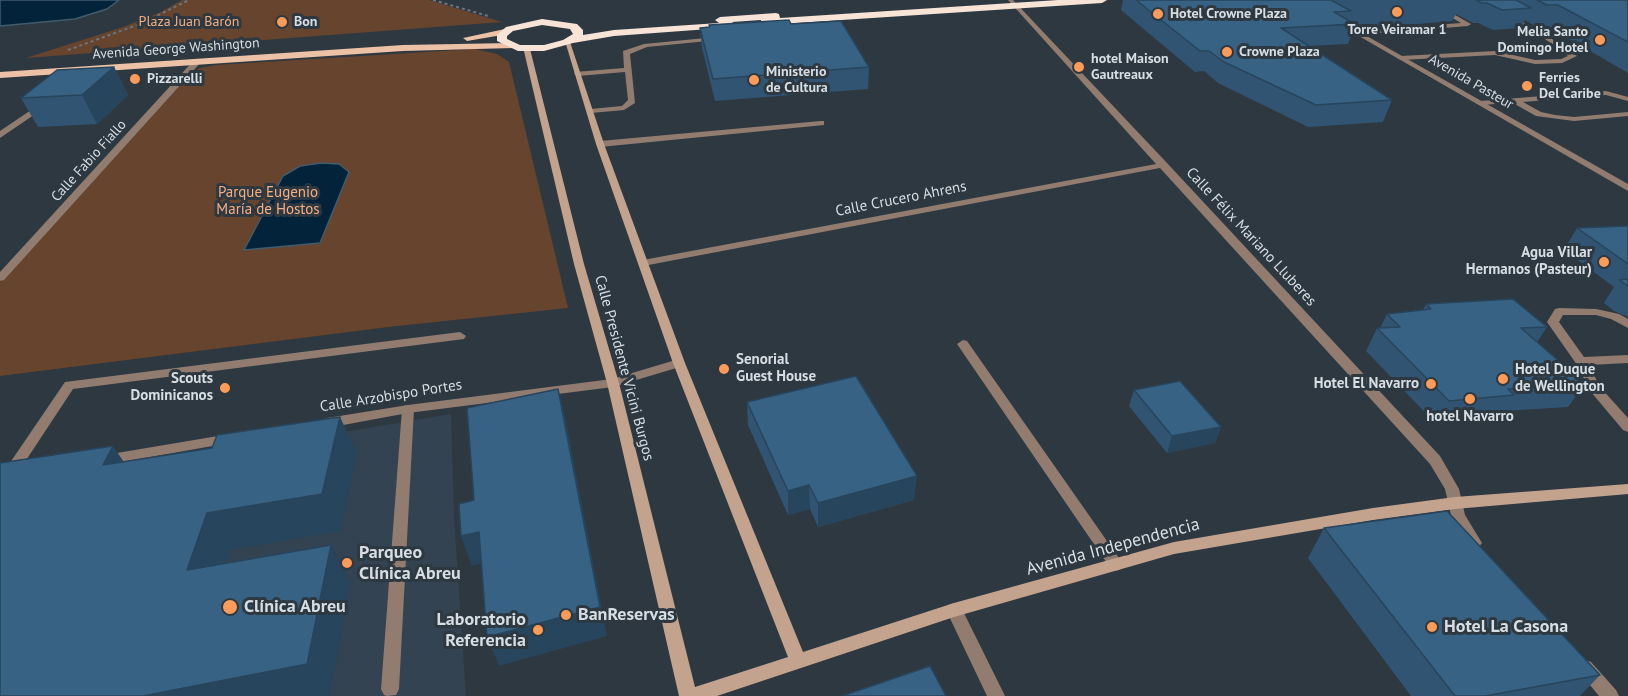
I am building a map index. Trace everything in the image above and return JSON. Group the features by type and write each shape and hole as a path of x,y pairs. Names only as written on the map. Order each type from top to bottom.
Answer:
{"highway":[{"path":"1016,2 614,33 544,48 526,49 510,46 501,38 505,32 524,24 542,22 594,28 633,27 1016,2 1102,0"},
{"path":"570,41 578,32 573,26"}],"main road":[{"name":"Avenida George Washington","path":"317,53 505,32"},
{"name":"Avenida George Washington","path":"0,75 317,53 448,46 510,46"}],"street":[{"name":"Calle Félix Mariano Lluberes","path":"1016,2 1435,460 1452,489 1465,530 1481,551"},
{"path":"1358,33 1468,24 1435,6"},
{"path":"1401,58 1495,53 1535,62 1562,61 1572,56 1547,38 1499,11"},
{"name":"Avenida Pasteur","path":"1329,16 1628,188"},
{"path":"591,111 624,108 632,101 626,53 646,45 723,39"},
{"path":"570,41 600,144 679,363 798,661"},
{"name":"Calle Presidente Vicini Burgos","path":"526,49 579,264 613,383 690,696"},
{"name":"Calle Fabio Fiallo","path":"0,278 198,61"},
{"path":"83,80 102,68"},
{"path":"578,74 627,70"},
{"path":"1480,103 1606,93 1628,99"},
{"path":"0,135 56,98"},
{"path":"1515,100 1539,114 1555,117 1574,119 1628,114"},
{"path":"600,144 821,123"},
{"name":"Calle Crucero Ahrens","path":"643,263 1164,165"},
{"path":"1625,421 1595,389 1581,361 1553,322 1559,311 1596,312 1615,316 1628,324"},
{"path":"4,477 69,385 460,336"},
{"path":"963,344 1116,565"},
{"path":"1581,361 1628,359"},
{"name":"Calle Arzobispo Portes","path":"314,425 408,409 613,383 679,363"},
{"path":"390,689 408,409"},
{"path":"90,462 243,437"},
{"path":"4,477 31,472"},
{"name":"Avenida Independencia","path":"690,696 954,610 1174,548 1455,502 1628,489"},
{"path":"954,610 996,696"},
{"path":"1572,653 1610,696"}],"path":[{"path":"64,52 140,24 189,0"},
{"path":"433,0 496,18"}],"shaded area":[{"name":"Clínica Abreu","path":"451,414 454,517 466,696 0,696 0,490"}],"green space":[{"name":"Plaza Juan Barón","path":"182,0 429,0 502,22 26,58 123,27 159,13"},
{"name":"Parque Eugenio María de Hostos","path":"475,49 497,54 509,62 568,308 388,327 0,376 0,282 190,74 200,68 216,65"}],"water":[{"path":"0,0 119,0 107,9 75,19 0,26"},
{"path":"321,163 339,164 349,172 320,243 244,250 283,176 300,166"}],"building":[{"path":"1136,0 1331,0 1351,11 1334,12 1355,24 1281,28 1392,100 1316,105 1224,62 1209,51 1200,51"},
{"path":"1476,0 1516,0 1531,8 1502,10"},
{"path":"1537,0 1628,0 1628,42 1558,5 1547,5"},
{"path":"789,20 791,24 841,21 869,67 713,79 700,28 710,27 709,25"},
{"path":"114,67 82,95 21,98 57,70"},
{"path":"1628,226 1628,264 1577,228"},
{"path":"1628,279 1628,286 1619,280"},
{"path":"1513,299 1547,327 1521,328 1585,384 1508,389 1514,395 1449,401 1377,328 1400,327 1387,314 1431,309 1426,304"},
{"path":"856,376 917,476 818,503 809,485 788,491 747,402"},
{"path":"1180,381 1221,427 1172,436 1134,390"},
{"path":"558,389 600,607 487,637 479,532 461,536 459,504 474,500 467,408"},
{"path":"340,417 322,494 207,513 187,570 331,545 307,664 143,696 0,696 0,463 113,446 103,465 212,448 217,435"},
{"path":"1447,511 1600,675 1485,696 1455,696 1324,528"},
{"path":"930,666 946,696 842,696"}],"place":[{"name":"Torre Veiramar 1","path":"1397,12"},
{"name":"Hotel Crowne Plaza","path":"1158,14"},
{"name":"Bon","path":"282,22"},
{"name":"Melia Santo Domingo Hotel","path":"1600,40"},
{"name":"Crowne Plaza","path":"1227,52"},
{"name":"hotel Maison Gautreaux","path":"1079,67"},
{"name":"Pizzarelli","path":"135,79"},
{"name":"Ministerio de Cultura","path":"754,80"},
{"name":"Ferries Del Caribe","path":"1527,86"},
{"name":"Agua Villar Hermanos (Pasteur)","path":"1604,262"},
{"name":"Senorial Guest House","path":"724,369"},
{"name":"Hotel Duque de Wellington","path":"1503,379"},
{"name":"Hotel El Navarro","path":"1431,384"},
{"name":"Scouts Dominicanos","path":"225,388"},
{"name":"hotel Navarro","path":"1470,399"},
{"name":"Parqueo Clínica Abreu","path":"347,563"},
{"name":"Clínica Abreu","path":"230,607"},
{"name":"BanReservas","path":"566,615"},
{"name":"Hotel La Casona","path":"1432,627"},
{"name":"Laboratorio Referencia","path":"538,630"}]}
